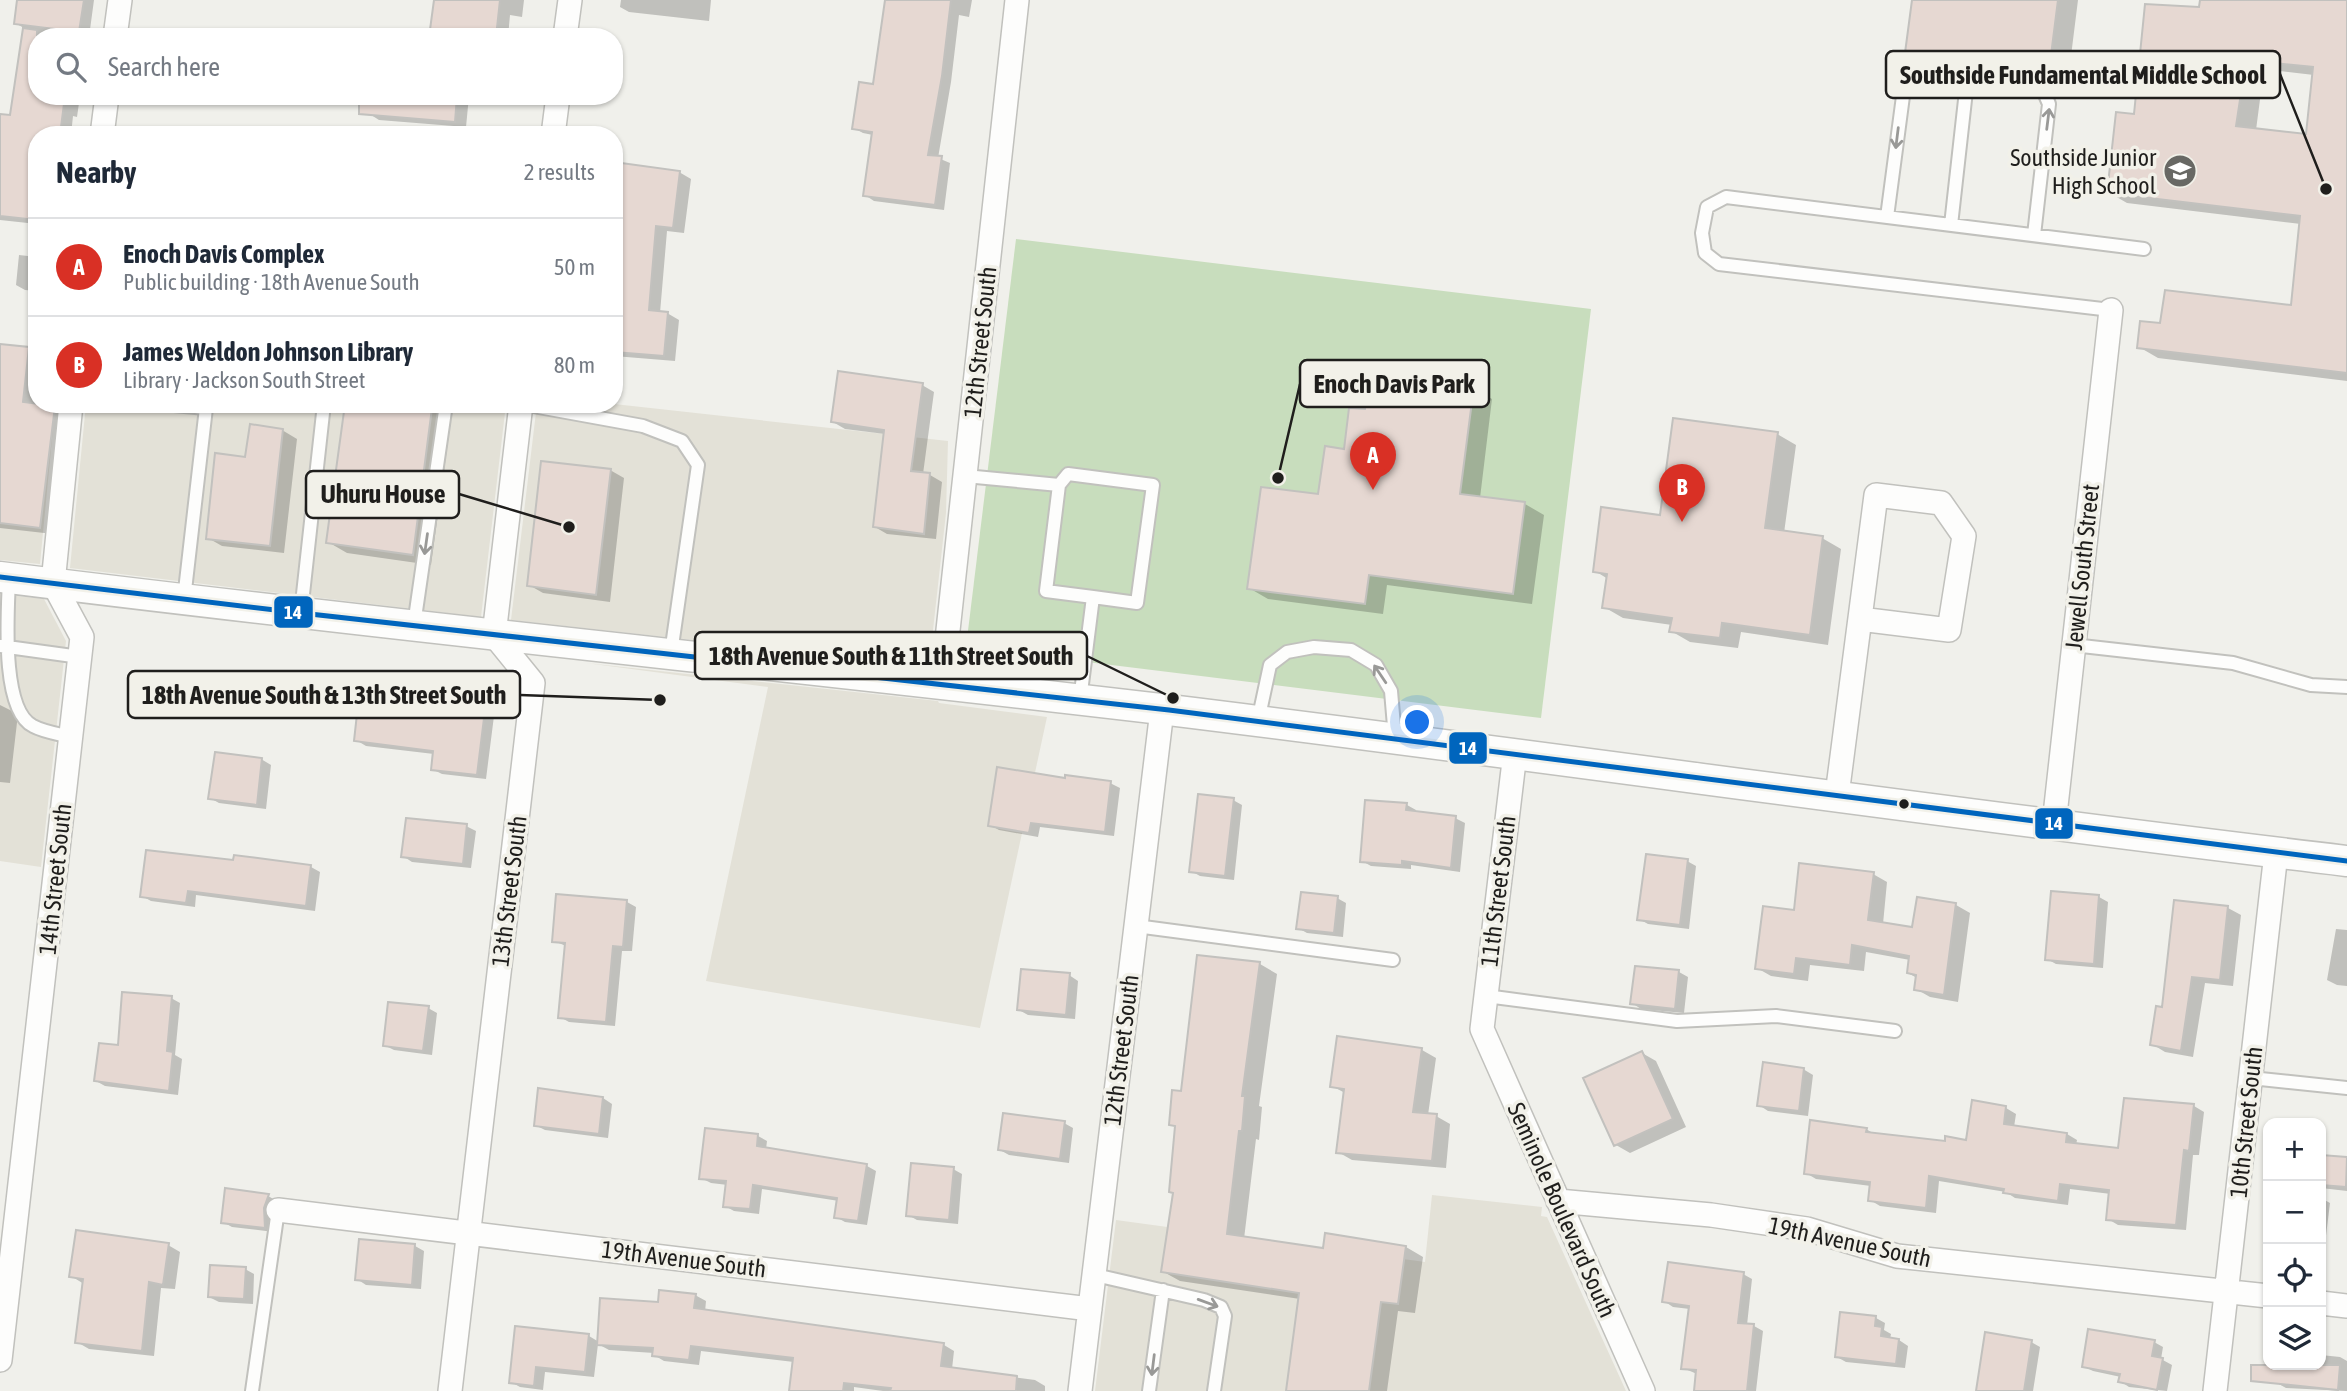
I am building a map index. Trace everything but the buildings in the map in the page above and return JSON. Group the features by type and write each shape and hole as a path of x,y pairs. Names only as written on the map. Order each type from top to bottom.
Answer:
{"street":[{"path":"116,28 120,0"},
{"path":"566,28 570,0"},
{"name":"12th Street South","path":"942,685 1017,0"},
{"path":"103,126 106,105"},
{"path":"555,126 557,105"},
{"name":"Jewell South Street","path":"2054,824 2111,310"},
{"path":"53,583 70,413"},
{"path":"494,635 520,413"},
{"path":"1837,795 1860,618 1877,495 1941,503 1964,536 1949,630 1860,618"},
{"path":"4,577 1258,721 2347,861"},
{"name":"14th Street South","path":"0,1360 82,637 53,583"},
{"name":"13th Street South","path":"450,1391 533,683 494,635"},
{"name":"12th Street South","path":"1080,1391 1162,710"},
{"name":"11th Street South","path":"1482,1028 1515,753"},
{"name":"10th Street South","path":"2216,1391 2276,853"},
{"name":"Seminole Boulevard South","path":"1482,1028 1643,1391"},
{"name":"19th Avenue South","path":"1558,1201 1711,1215 1807,1229 1897,1256 2263,1296"},
{"name":"19th Avenue South","path":"278,1210 1090,1309"},
{"path":"2326,1304 2347,1306"}],"lane":[{"path":"1887,217 1905,81 1913,76 2043,90 2049,104 2034,235"},
{"path":"1951,225 1967,82"},
{"path":"2111,310 1719,264 1705,253 1702,233 1707,207 1726,197 2144,249"},
{"path":"184,599 205,413"},
{"path":"301,612 323,413"},
{"path":"414,625 445,413"},
{"path":"571,413 643,426 682,441 698,466 671,655"},
{"path":"1068,474 1153,485 1137,603 1093,597 1046,591 1059,485 1068,474"},
{"path":"965,476 1059,485"},
{"path":"4,577 4,646 20,711 31,725 71,737"},
{"path":"1079,701 1093,597"},
{"path":"2073,645 2233,663 2311,685 2347,687"},
{"path":"4,646 80,657"},
{"path":"1258,721 1270,665 1278,658 1287,652 1314,647 1351,650 1376,665 1391,691 1395,738"},
{"path":"1136,926 1393,960"},
{"path":"1486,996 1677,1021 1776,1016 1895,1031"},
{"path":"2251,1077 2347,1088"},
{"path":"252,1391 278,1210"},
{"path":"1095,1275 1205,1300 1221,1307 1225,1316 1214,1391"},
{"path":"1149,1391 1163,1290"}],"shaded area":[{"path":"623,405 948,441 946,513 929,666 511,620 536,413 623,413"},
{"path":"85,413 505,413 481,617 70,568"},
{"path":"0,423 53,428 40,564 0,560"},
{"path":"0,594 44,599 66,641 41,867 0,861"},
{"path":"586,663 938,701 1047,717 980,1028 706,981 768,687"},
{"path":"1432,1195 1542,1207 1541,1216 1547,1217 1626,1391 1095,1391 1116,1220 1425,1262"}],"green space":[{"path":"1016,239 1591,309 1541,718 966,647"}],"transit line":[{"name":"14","path":"0,577 1169,710 2347,861"}],"place":[{"name":"Southside Junior High School","path":"2180,171"},
{"name":"Southside Fundamental Middle School","path":"2326,189"},
{"name":"Enoch Davis Park","path":"1278,478"},
{"name":"Enoch Davis Complex","path":"1373,490"},
{"name":"James Weldon Johnson Library","path":"1682,522"},
{"name":"Uhuru House","path":"569,527"},
{"name":"18th Avenue South & 11th Street South","path":"1173,698"},
{"name":"18th Avenue South & 13th Street South","path":"660,700"}]}
